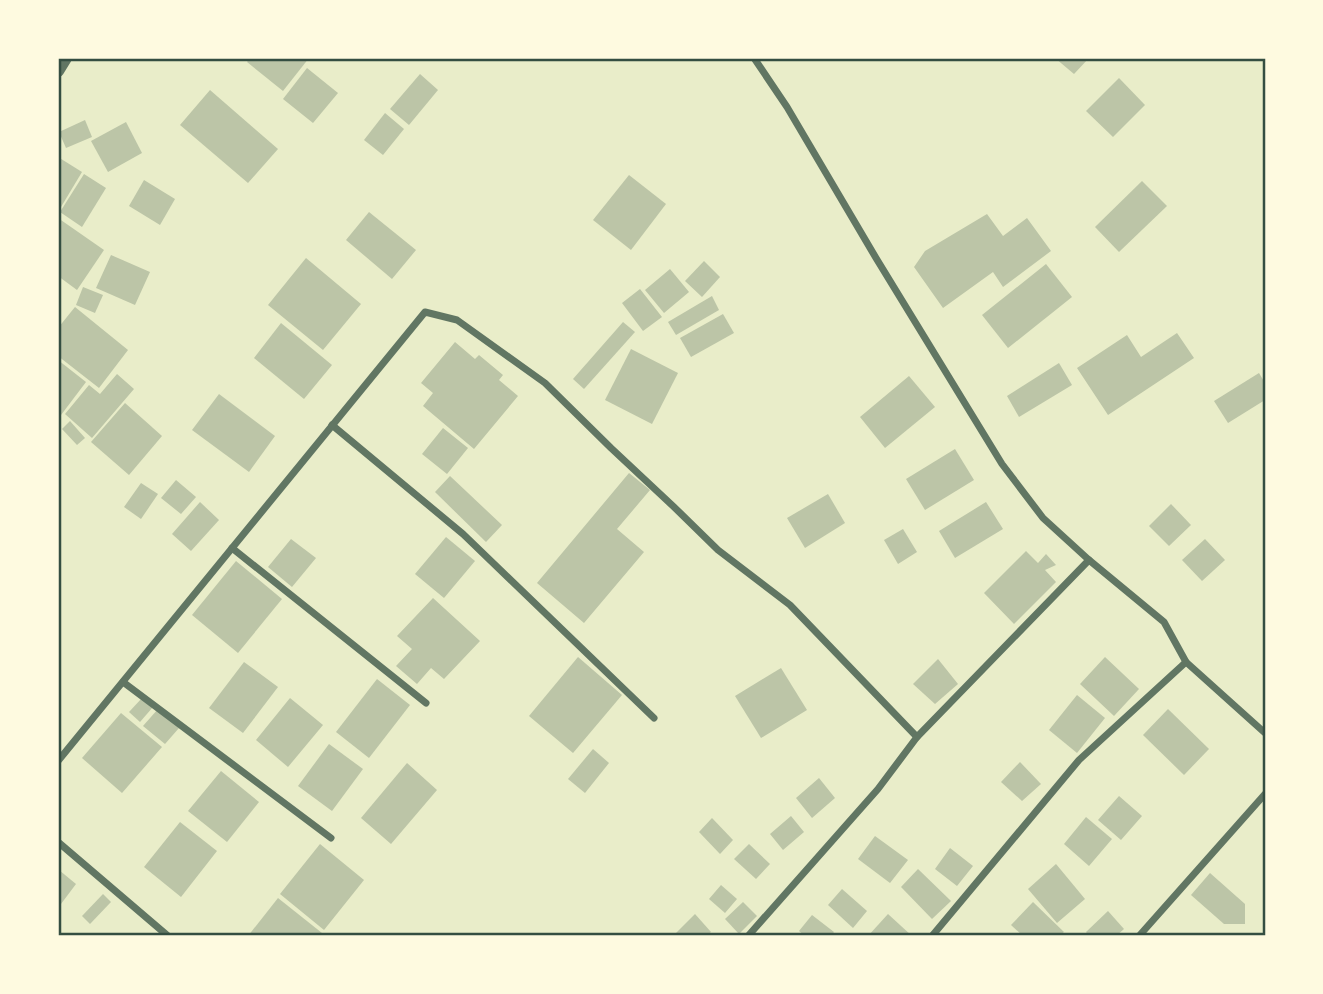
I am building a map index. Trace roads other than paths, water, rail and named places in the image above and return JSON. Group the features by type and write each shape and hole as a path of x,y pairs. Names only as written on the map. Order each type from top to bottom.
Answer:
{"street":[{"path":"58,71 66,58"},
{"path":"754,58 1002,464 1043,518 1089,560 1164,621 1186,662 1265,733"},
{"path":"58,761 425,312 457,320 545,383 718,551 790,605 917,737"},
{"path":"332,425 463,534 654,718"},
{"path":"232,548 426,703"},
{"path":"748,936 878,789 917,737 1089,560"},
{"path":"932,936 1079,760 1186,662"},
{"path":"123,682 331,838"},
{"path":"1139,936 1265,794"},
{"path":"58,842 168,936"}]}
